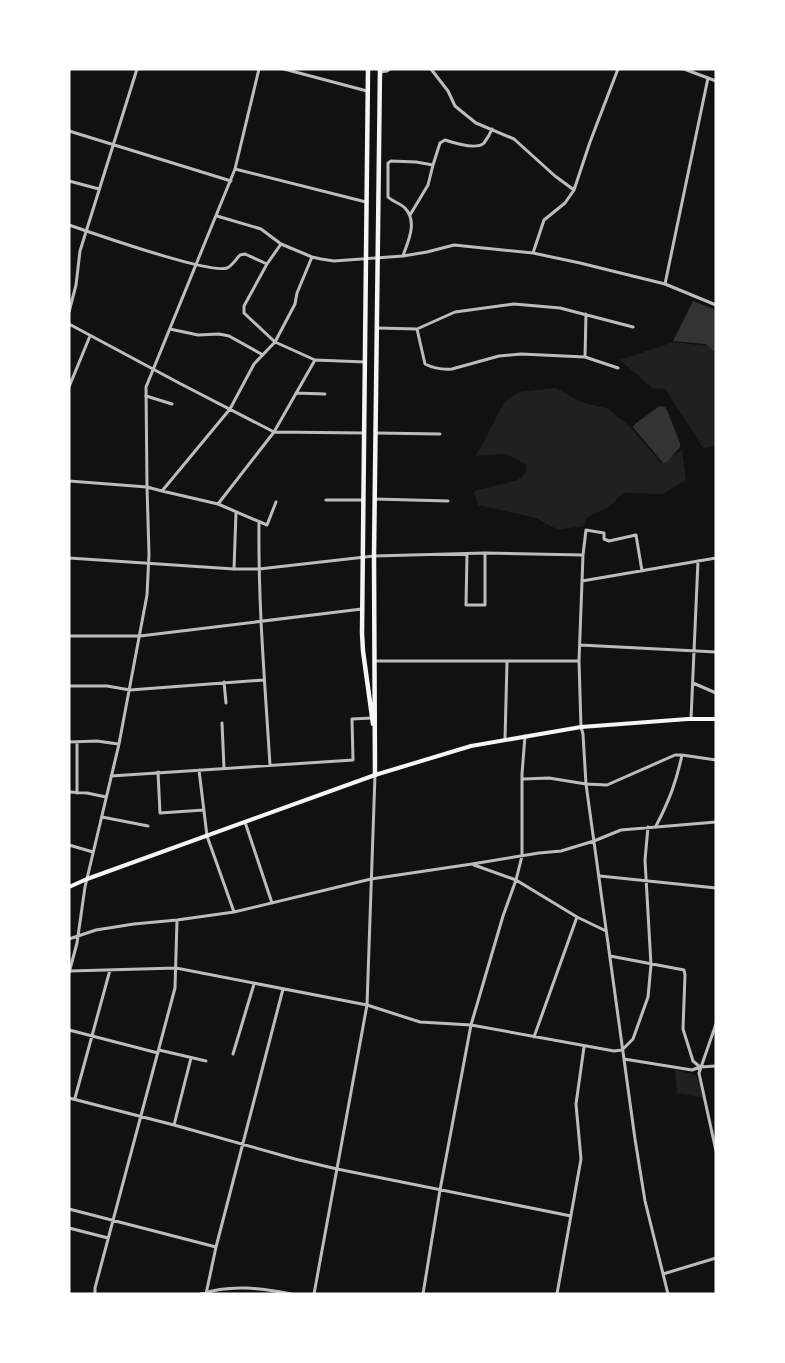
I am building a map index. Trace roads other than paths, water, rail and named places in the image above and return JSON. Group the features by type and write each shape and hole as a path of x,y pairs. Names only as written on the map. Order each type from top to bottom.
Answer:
{"main road":[{"path":"368,69 362,609 363,651 375,754"},
{"path":"375,775 374,556 380,70"},
{"path":"69,887 375,775 471,746 581,727 716,719"}],"street":[{"path":"69,312 85,231 136,69"},
{"path":"260,69 231,182 146,387 147,595 119,744 87,879 78,936 69,972 176,968 367,1005 420,1022 471,1025 614,1051 622,1050 633,1039 648,997 651,965 645,860 648,827"},
{"path":"284,69 367,91"},
{"path":"380,70 390,69"},
{"path":"431,69 448,91 455,106 476,123 514,139 574,190"},
{"path":"533,254 544,220 565,203 574,190 618,69"},
{"path":"684,69 716,81"},
{"path":"665,284 708,78"},
{"path":"403,256 410,234 410,214 428,185 440,143 445,140 478,146 483,144 492,129"},
{"path":"69,131 231,182"},
{"path":"410,214 399,203 388,197 388,163 391,160 433,165"},
{"path":"235,169 366,202"},
{"path":"69,182 99,189"},
{"path":"217,216 261,229 281,244 312,257 334,261 403,256 454,245 533,254 665,284 716,305"},
{"path":"69,225 196,265 227,268 240,255 245,254 267,264"},
{"path":"281,244 244,306 244,313 275,342 315,360 365,362"},
{"path":"162,490 230,409 254,364 275,342 296,304 297,293 312,257"},
{"path":"377,328 417,329 455,312 514,304 560,308 633,327"},
{"path":"585,357 586,314"},
{"path":"69,324 274,432 364,433"},
{"path":"417,329 425,364 439,369 452,369 510,355 585,357 618,368"},
{"path":"170,330 198,335 229,336 263,355"},
{"path":"69,387 90,335"},
{"path":"218,504 274,432 315,360"},
{"path":"296,393 325,394"},
{"path":"146,396 172,404"},
{"path":"376,433 440,434"},
{"path":"69,482 162,490 218,504 267,525 276,502"},
{"path":"375,499 448,501"},
{"path":"326,500 363,500"},
{"path":"234,569 236,512"},
{"path":"260,523 260,622 270,765"},
{"path":"642,571 636,535 609,541 604,539 604,533 586,530 579,661 586,784 645,1201 668,1294"},
{"path":"69,558 259,569 374,556 485,553 583,555"},
{"path":"466,554 466,605 485,605 485,553"},
{"path":"582,581 716,558"},
{"path":"691,719 698,561"},
{"path":"69,636 140,636 362,609"},
{"path":"580,645 716,652"},
{"path":"375,661 579,661"},
{"path":"505,740 507,662"},
{"path":"69,686 106,686 130,690 264,680"},
{"path":"224,682 226,703"},
{"path":"693,683 716,693"},
{"path":"111,776 353,760 352,719 372,718"},
{"path":"222,723 224,768"},
{"path":"423,1294 471,1025 522,856 522,774 525,736"},
{"path":"69,742 97,741 119,744"},
{"path":"77,742 77,792"},
{"path":"523,779 549,778 607,785 675,755 716,760"},
{"path":"655,826 669,803 682,755"},
{"path":"199,770 207,836 234,912"},
{"path":"158,772 160,813 204,810"},
{"path":"314,1294 367,1005 375,775"},
{"path":"69,792 87,792 106,797"},
{"path":"102,817 148,826"},
{"path":"245,822 272,903"},
{"path":"69,939 105,928 234,912 371,879 561,851 594,842 621,830 716,822"},
{"path":"69,845 94,852"},
{"path":"472,864 516,879 577,917 606,931"},
{"path":"600,876 716,888"},
{"path":"534,1037 577,917"},
{"path":"95,1294 175,988 177,920"},
{"path":"610,956 684,970 683,1029 693,1061 700,1067"},
{"path":"74,1099 110,970"},
{"path":"233,1054 254,984"},
{"path":"206,1293 284,989"},
{"path":"716,1024 699,1073 716,1151"},
{"path":"69,1030 206,1061"},
{"path":"557,1294 581,1159 576,1104 584,1046"},
{"path":"174,1125 191,1058"},
{"path":"624,1059 692,1070 716,1066"},
{"path":"69,1098 337,1169 571,1216"},
{"path":"69,1209 216,1247"},
{"path":"69,1228 108,1238"},
{"path":"663,1274 716,1258"},
{"path":"201,1294 244,1288 291,1294"}]}
